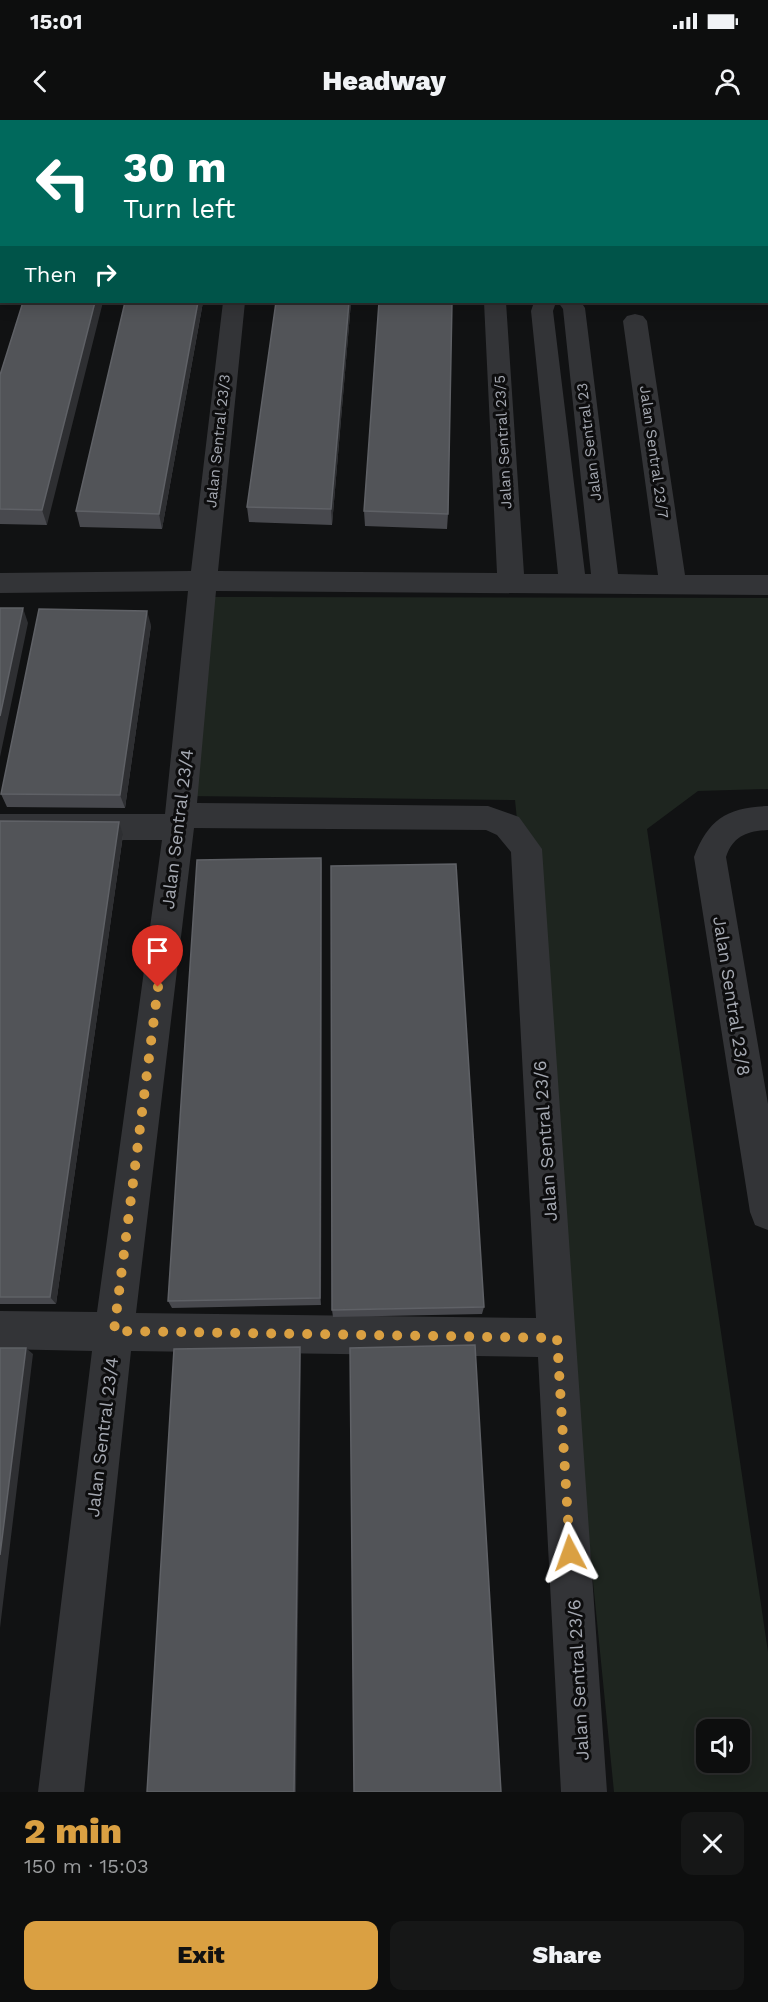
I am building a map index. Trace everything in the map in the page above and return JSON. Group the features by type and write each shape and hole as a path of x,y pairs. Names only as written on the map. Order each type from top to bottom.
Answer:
{"street":[{"name":"Jalan Sentral 23/3","path":"202,581 234,303"},
{"name":"Jalan Sentral 23/5","path":"495,303 511,583"},
{"name":"Jalan Sentral 23","path":"545,303 542,311 573,583"},
{"name":"Jalan Sentral 23","path":"570,303 574,308 606,584"},
{"name":"Jalan Sentral 23/7","path":"635,321 673,584"},
{"path":"0,583 202,581 768,585"},
{"name":"Jalan Sentral 23/4","path":"61,1792 114,1331 179,821 202,581"},
{"name":"Jalan Sentral 23/6","path":"0,827 179,821 488,818 508,826 526,849 584,1792"},
{"name":"Jalan Sentral 23/8","path":"768,818 735,822 714,840 710,857 768,1212"},
{"path":"0,1330 557,1338"}],"shaded area":[{"path":"203,597 768,598 768,789 698,791 647,829 768,1652 768,1792 614,1792 515,800 185,796"}],"building":[{"path":"23,303 95,303 42,510 0,509 0,375"},
{"path":"125,303 198,303 159,514 76,511"},
{"path":"276,303 349,303 331,509 247,507"},
{"path":"379,303 452,303 448,514 364,511"},
{"path":"0,608 23,608 0,716"},
{"path":"39,609 147,611 120,795 1,794"},
{"path":"0,821 119,822 50,1297 0,1297"},
{"path":"321,858 320,1298 168,1301 197,860"},
{"path":"456,864 484,1307 332,1310 331,866"},
{"path":"475,1345 501,1792 354,1792 350,1348"},
{"path":"300,1347 294,1792 147,1792 174,1349"},
{"path":"0,1348 26,1348 0,1555"}],"route":[{"path":"158,987 114,1331 557,1338 570,1553"}]}
